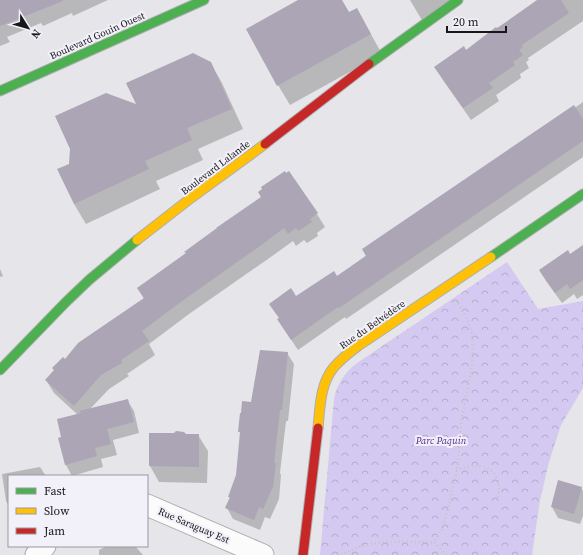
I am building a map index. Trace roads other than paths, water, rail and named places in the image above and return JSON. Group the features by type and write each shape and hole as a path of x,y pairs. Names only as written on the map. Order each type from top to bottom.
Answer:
{"street":[{"name":"Boulevard Gouin Ouest","path":"0,91 204,0"},
{"name":"Boulevard Lalande","path":"0,370 37,330 88,280 131,245 395,45 458,0"},
{"name":"Rue du Belvédère","path":"304,555 321,398 326,378 333,368 340,360 358,346 583,194"},
{"name":"Rue Saraguay Est","path":"148,505 263,555"},
{"path":"36,555 44,547"}],"park label":[{"name":"Parc Paquin","path":"441,440"}]}
